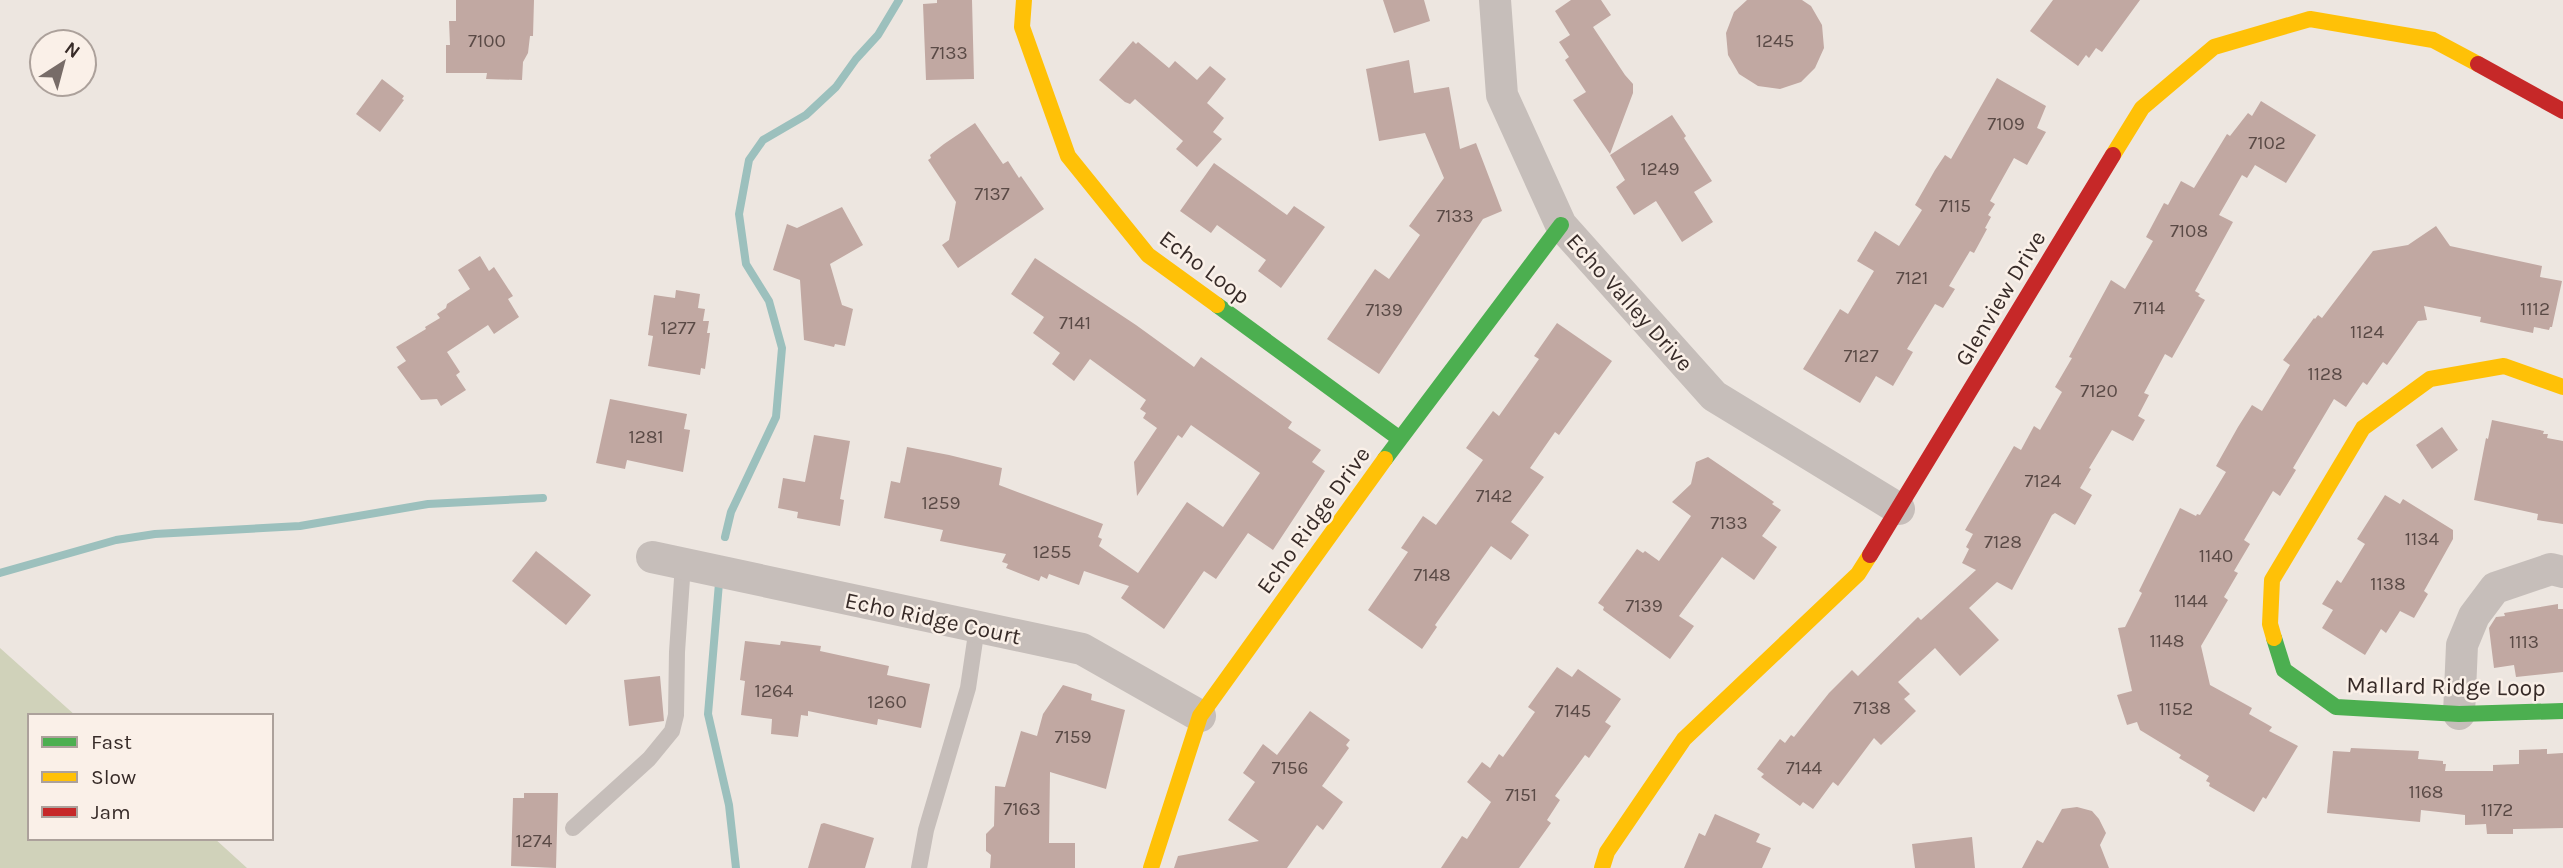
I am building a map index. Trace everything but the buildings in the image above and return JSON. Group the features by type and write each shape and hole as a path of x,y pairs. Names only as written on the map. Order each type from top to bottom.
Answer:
{"street":[{"name":"Echo Loop","path":"1024,0 1022,27 1068,156 1148,255 1400,439"},
{"name":"Echo Valley Drive","path":"1496,0 1502,95 1561,225 1714,396 1899,509"},
{"name":"Glenview Drive","path":"1602,868 1607,852 1684,739 1858,574 2142,108 2214,47 2310,10 2433,40 2563,111"},
{"name":"Echo Ridge Drive","path":"1151,868 1200,716 1400,439 1561,225"},
{"name":"Mallard Ridge Loop","path":"2563,387 2504,366 2430,379 2363,428 2272,580 2270,624 2284,670 2336,707 2459,714 2563,711"},
{"name":"Echo Ridge Court","path":"652,557 1082,649 1200,716"},
{"path":"2459,714 2462,645 2474,616 2494,588 2551,569 2563,572"}],"lane":[{"path":"573,828 649,760 672,731 677,715 677,652 683,564"},
{"path":"919,868 926,831 968,688 977,627"}],"green space":[{"path":"0,648 74,714 28,714 28,840 216,840 247,868 0,868"}],"waterway":[{"path":"725,537 731,512 776,417 782,348 769,301 746,264 739,214 749,160 763,140 806,115 836,87 878,35 899,0"},
{"path":"0,573 116,540 155,534 300,526 428,504 543,498"},
{"path":"719,583 708,714 729,805 736,868"}],"traffic: fast":[{"path":"1385,459 1561,225"},
{"path":"1217,305 1400,439"},
{"path":"2274,638 2284,670 2336,707 2459,714 2563,711"}],"traffic: slow":[{"path":"1024,0 1022,27 1068,156 1148,255 1217,305"},
{"path":"2113,155 2142,108 2214,47 2310,19 2433,40 2478,64"},
{"path":"2274,638 2270,624 2272,580 2363,428 2430,379 2504,366 2563,387"},
{"path":"1151,868 1200,716 1385,459"},
{"path":"1602,868 1607,852 1684,739 1858,574 1870,555"}],"traffic: jam":[{"path":"2478,64 2563,111"},
{"path":"1870,555 2113,155"}]}
